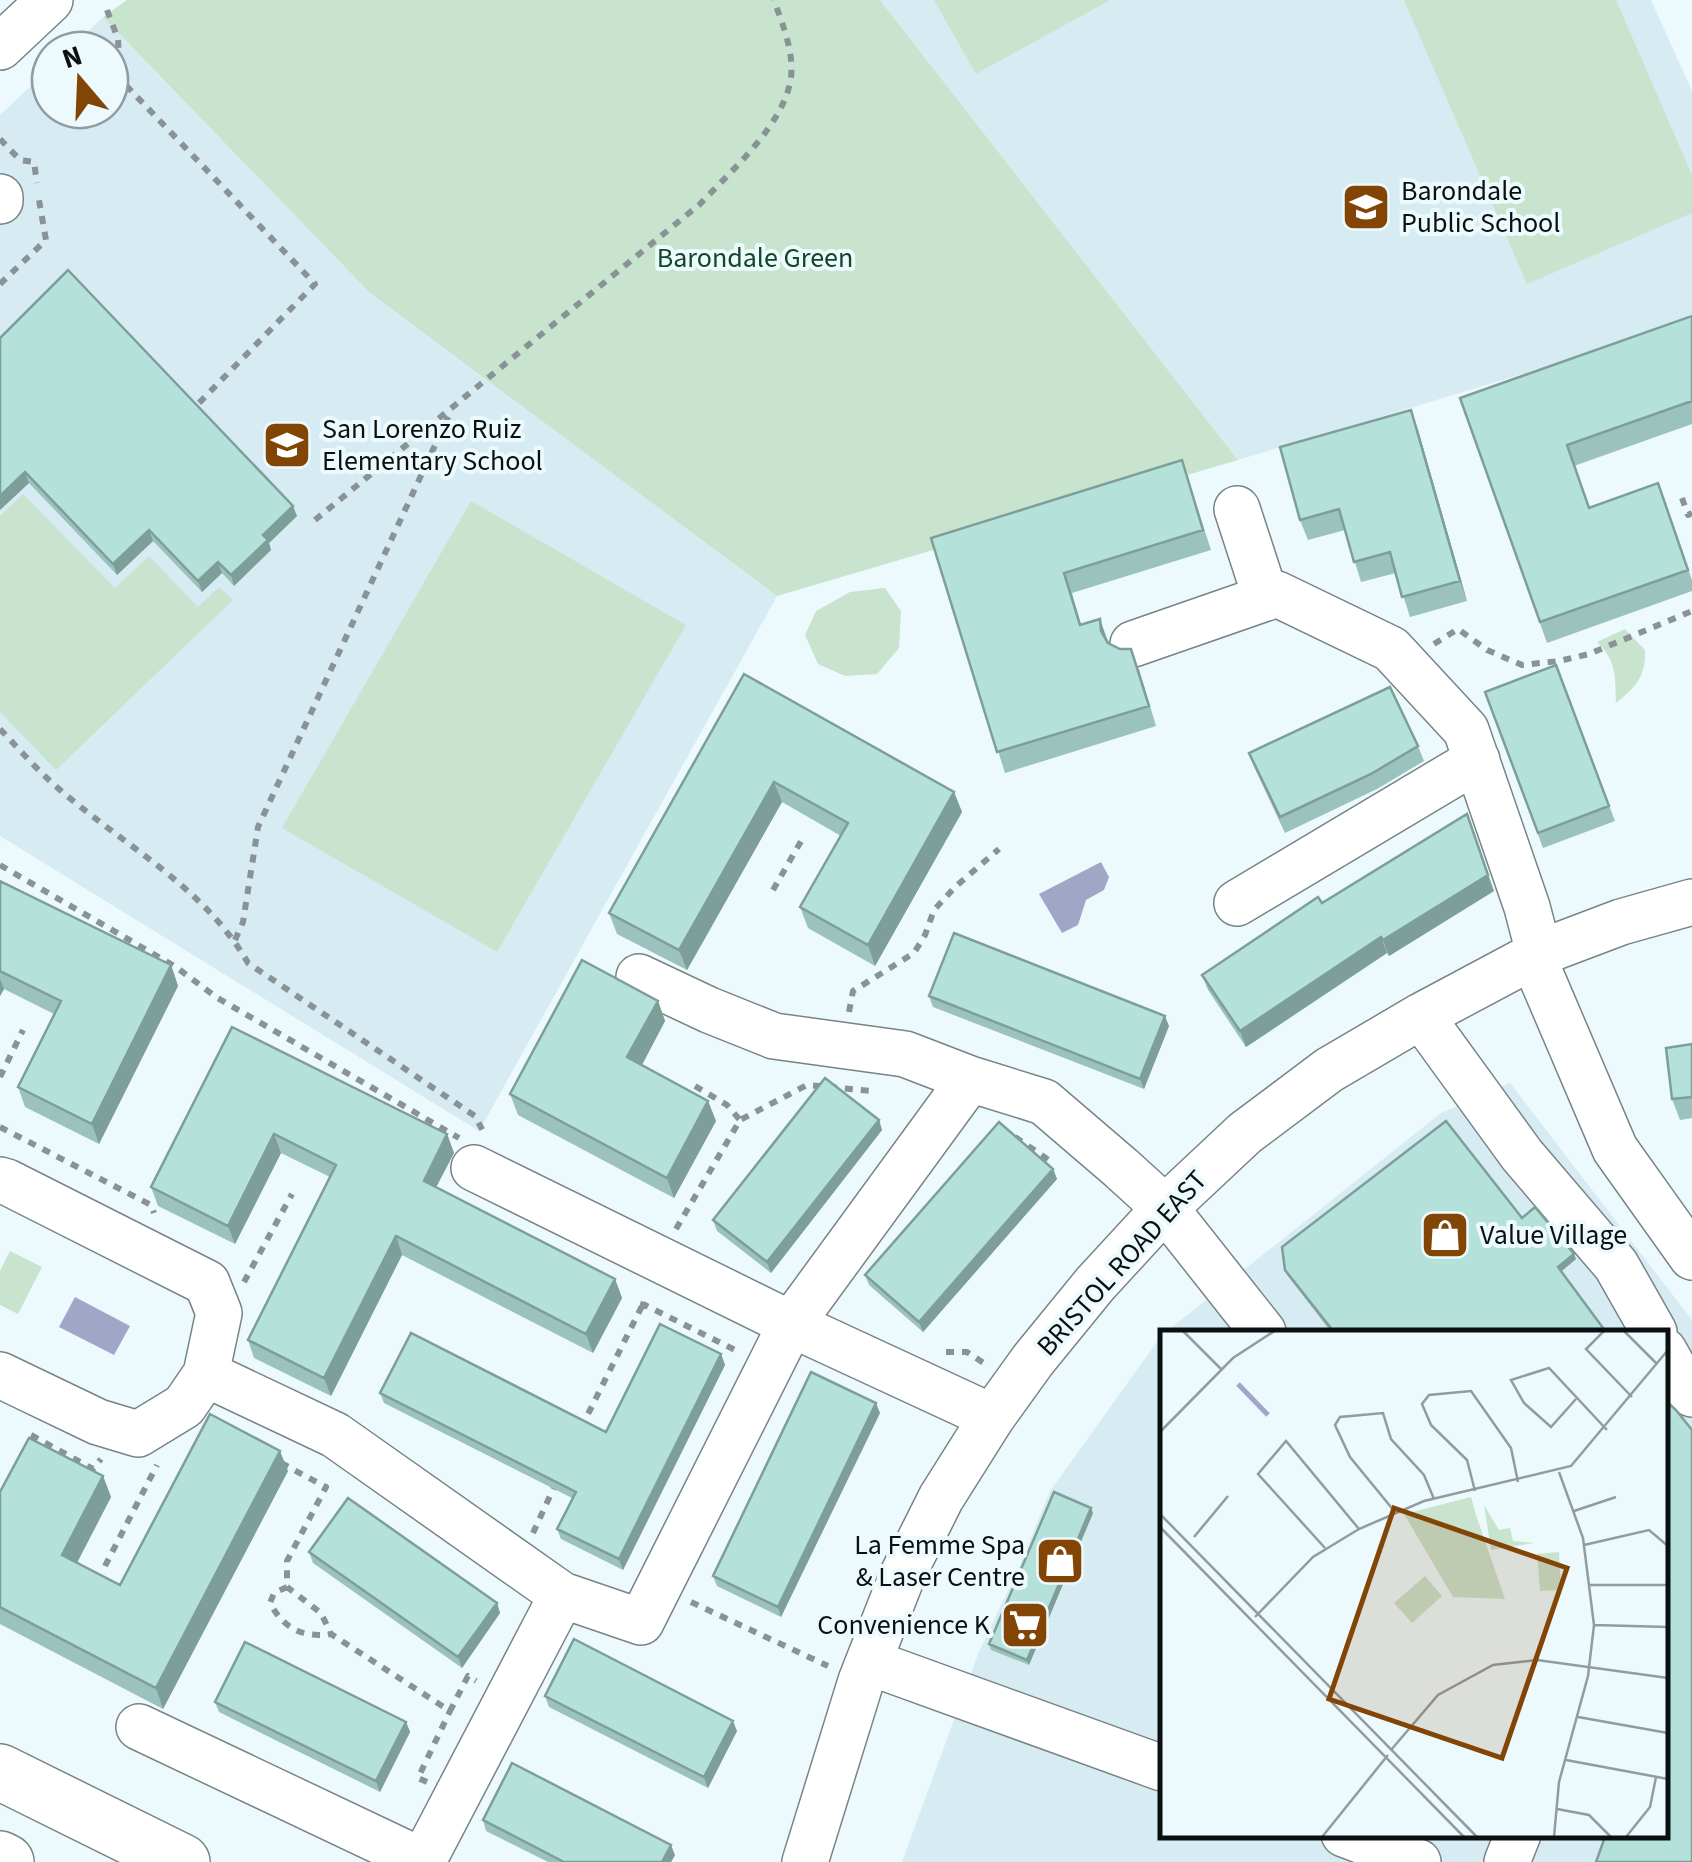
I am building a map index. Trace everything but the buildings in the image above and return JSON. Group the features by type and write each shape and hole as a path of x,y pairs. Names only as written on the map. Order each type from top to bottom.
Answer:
{"main road":[{"path":"0,1772 182,1862"}],"street":[{"path":"1237,509 1266,598"},
{"path":"1133,644 1277,594 1391,649 1466,730 1528,906 1536,955 1615,1150 1692,1257"},
{"path":"1238,903 1478,760"},
{"name":"BRISTOL ROAD EAST","path":"805,1862 864,1671 903,1574 940,1498 1033,1360 1095,1284 1165,1208 1245,1133 1330,1070 1421,1016 1536,955 1620,922 1692,902"},
{"path":"639,976 774,1036 905,1054 1044,1102 1165,1208 1261,1330"},
{"path":"1421,1016 1522,1155 1616,1265 1653,1330"},
{"path":"206,1374 335,1435 562,1595 641,1622 790,1324 970,1078"},
{"path":"478,1159 790,1324 992,1417"},
{"path":"0,1180 208,1284 220,1314 206,1374 184,1406 138,1434 98,1422 0,1376"},
{"path":"1667,1356 1692,1394"},
{"path":"139,1727 424,1862 562,1595"},
{"path":"864,1671 1160,1767"},
{"path":"1317,1862 1325,1837"},
{"path":"1352,1837 1418,1862"},
{"path":"1507,1862 1517,1837"}],"path":[{"path":"315,520 700,204 747,154 780,109 791,76 787,36 774,0"},
{"path":"107,10 118,39 120,80 314,284 199,403"},
{"path":"235,940 243,922 258,827 452,408"},
{"path":"1682,498 1688,515 1692,514"},
{"path":"1403,662 1458,630 1487,650 1522,665 1559,662 1590,654 1692,611"},
{"path":"0,730 50,780 202,902 235,940 248,963 476,1116 486,1137 478,1159 216,997 176,967 0,865"},
{"path":"773,890 804,836"},
{"path":"847,1024 852,991 914,953 934,910 999,849"},
{"path":"0,1077 24,1030"},
{"path":"667,1243 740,1120 807,1085 886,1092"},
{"path":"696,1086 727,1104 740,1120"},
{"path":"238,1292 292,1194"},
{"path":"579,1434 648,1294"},
{"path":"643,1304 770,1368"},
{"path":"105,1566 163,1452"},
{"path":"274,1460 326,1488 287,1561 287,1587"},
{"path":"518,1564 556,1483"},
{"path":"660,1586 864,1671"},
{"path":"287,1587 274,1593 270,1604 278,1617 303,1634 331,1634"},
{"path":"287,1587 321,1613 331,1634 450,1712 468,1676 509,1698"}],"shaded area":[{"name":"Barondale Public School","path":"880,0 1651,0 1692,91 1692,323 1238,460"},
{"name":"San Lorenzo Ruiz Elementary School","path":"103,17 116,30 90,30"},
{"name":"San Lorenzo Ruiz Elementary School","path":"130,45 370,293 777,596 479,1131 0,836 0,115 30,87 30,130 130,130"},
{"path":"1510,1083 1692,1320 1692,1862 902,1862 978,1654 1050,1491 1160,1338 1160,1837 1667,1837 1667,1330 1169,1330 1441,1113"}],"green space":[{"name":"Barondale Green","path":"127,0 880,0 1238,460 777,596 370,293 130,45 130,30 116,30 103,17"},
{"path":"934,0 1110,0 976,74"},
{"path":"1404,0 1616,0 1692,175 1692,213 1527,284"},
{"path":"23,494 115,588 149,556 198,607 219,587 233,600 56,770 0,712 0,516"},
{"path":"471,501 686,625 497,952 282,828"},
{"path":"885,588 901,611 899,648 877,674 845,676 818,664 805,635 816,611 850,592"},
{"path":"1625,629 1645,650 1645,659 1638,680 1616,703 1612,663 1597,642"},
{"path":"10,1251 42,1267 18,1314 0,1305 0,1271"}],"water":[{"path":"1101,862 1109,877 1104,890 1086,900 1078,925 1062,933 1039,894"},
{"path":"75,1297 130,1326 114,1355 59,1327"}],"place":[{"name":"Barondale Public School","path":"1366,207"},
{"name":"San Lorenzo Ruiz Elementary School","path":"287,445"},
{"name":"Value Village","path":"1445,1235"},
{"name":"La Femme Spa & Laser Centre","path":"1060,1561"},
{"name":"Convenience K","path":"1025,1625"}]}
